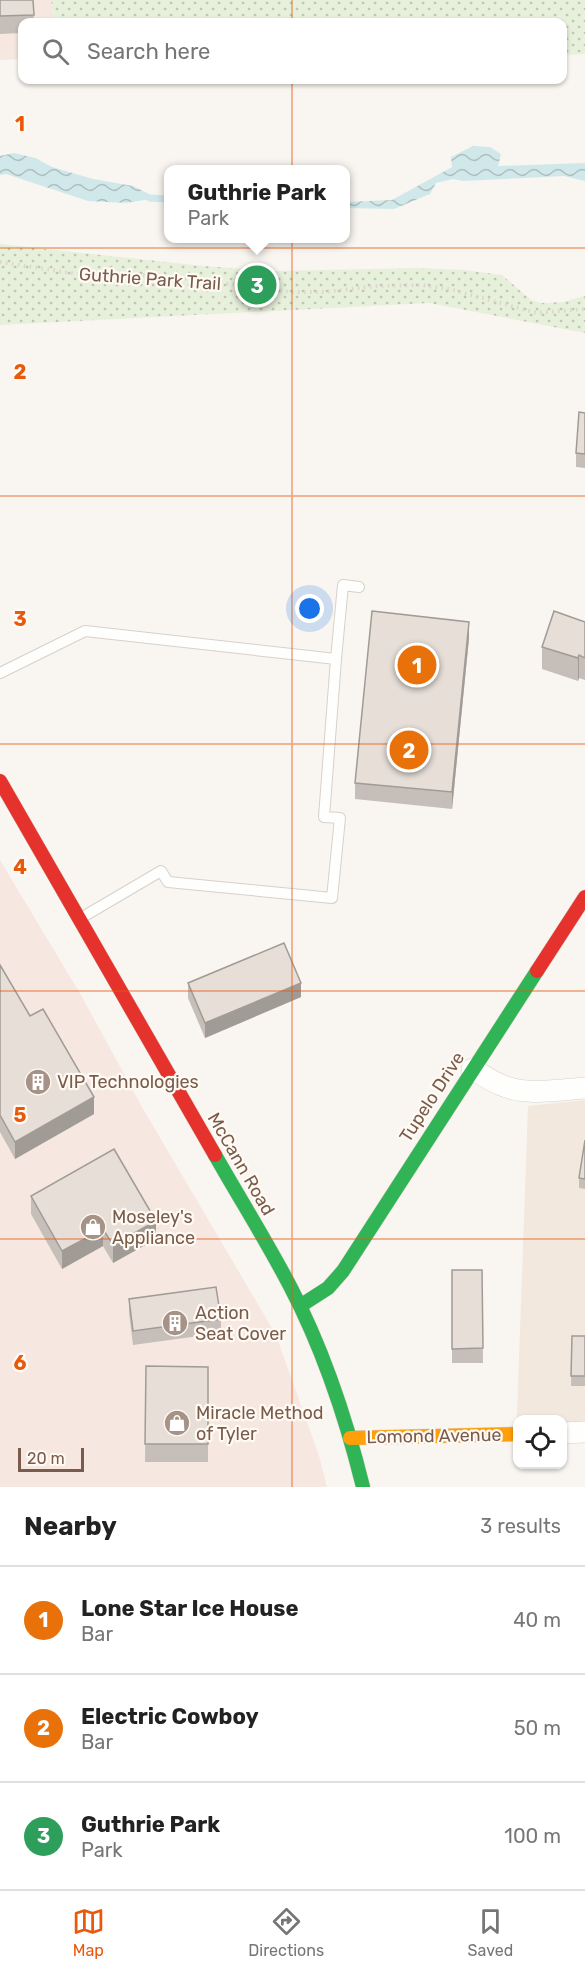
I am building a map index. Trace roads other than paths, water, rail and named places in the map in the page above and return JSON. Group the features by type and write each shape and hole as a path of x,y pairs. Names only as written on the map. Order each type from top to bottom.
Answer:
{"street":[{"name":"McCann Road","path":"0,781 300,1306 327,1368 363,1487"},
{"name":"Tupelo Drive","path":"300,1306 328,1288 343,1271 585,897"},
{"path":"472,1069 511,1089 544,1091 585,1088"},
{"path":"567,1433 585,1432"},
{"name":"Lomond Avenue","path":"350,1438 513,1434"}],"lane":[{"path":"79,920 161,871 168,882 332,898 340,818 324,817 336,659 343,585 359,587"},
{"path":"0,673 85,631 336,659"}],"water":[{"path":"473,146 490,147 501,154 498,166 585,163 585,181 564,176 463,181 453,179 436,183 430,194 394,209 350,208 350,202 392,200 452,167 451,157"},
{"path":"14,153 35,158 52,167 93,179 133,186 157,198 126,203 88,201 6,174 0,175 0,156"}],"waterway":[{"path":"150,198 164,199"}],"place":[{"name":"Guthrie Park","path":"257,285"},
{"name":"Lone Star Ice House","path":"417,665"},
{"name":"Electric Cowboy","path":"409,750"},
{"name":"VIP Technologies","path":"38,1082"},
{"name":"Moseley's Appliance","path":"93,1227"},
{"name":"Action Seat Cover","path":"175,1323"},
{"name":"Miracle Method of Tyler","path":"177,1423"}]}
